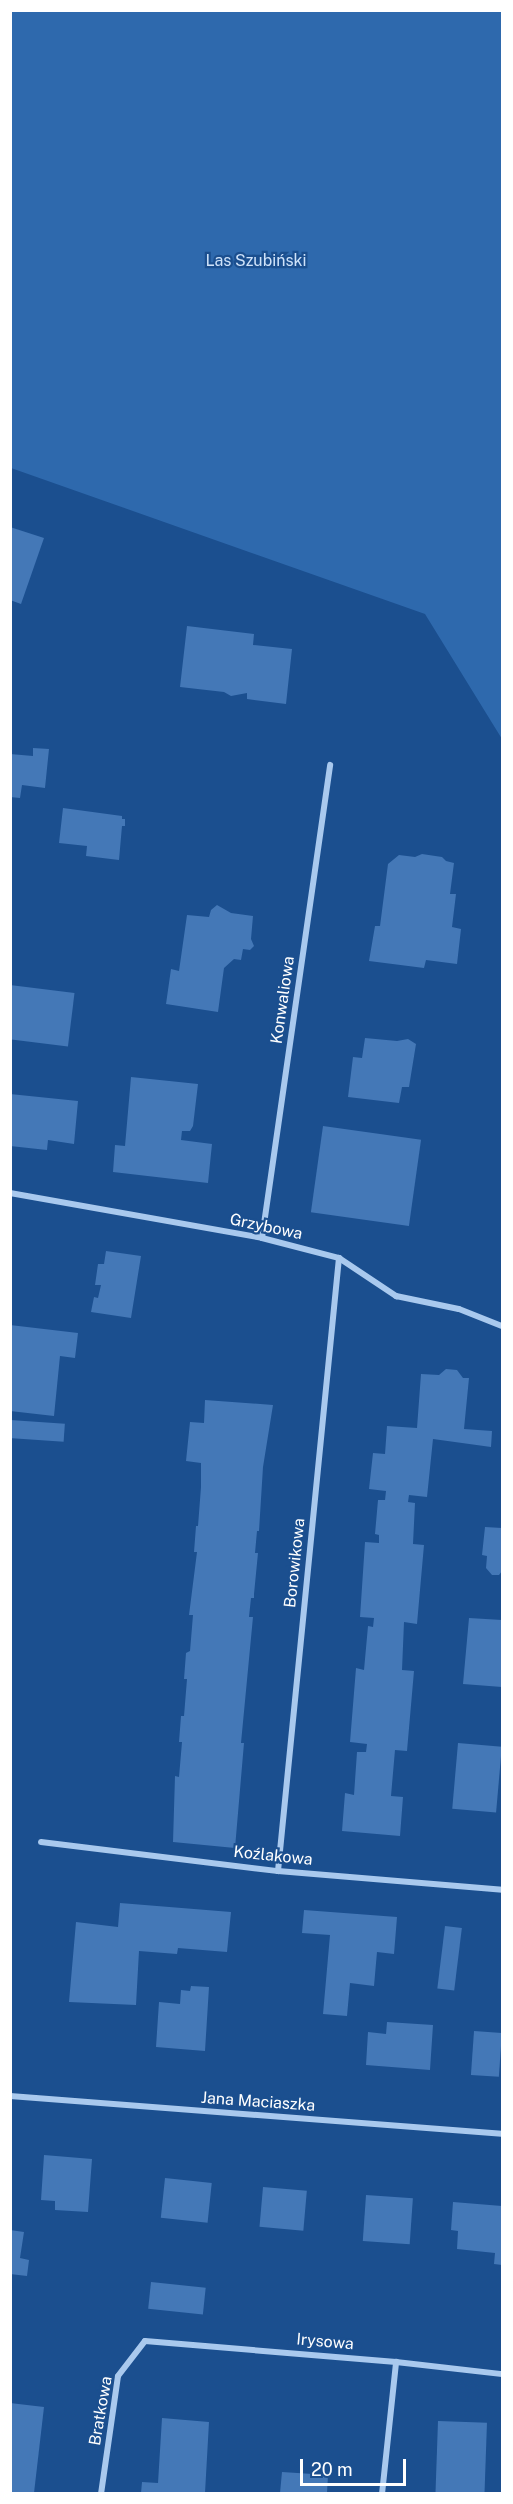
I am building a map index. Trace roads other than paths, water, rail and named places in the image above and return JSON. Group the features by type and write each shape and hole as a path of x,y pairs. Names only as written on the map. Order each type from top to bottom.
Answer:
{"street":[{"name":"Konwaliowa","path":"262,1238 330,765"},
{"name":"Grzybowa","path":"10,1193 262,1238 339,1258 396,1296 459,1309 502,1326"},
{"name":"Borowikowa","path":"278,1871 339,1258"},
{"name":"Koźlakowa","path":"41,1842 278,1871 502,1890"},
{"name":"Jana Maciaszka","path":"10,2096 502,2134"},
{"name":"Irysowa","path":"145,2341 396,2362 502,2374"},
{"name":"Bratkowa","path":"102,2493 118,2376 145,2341"},
{"path":"382,2493 396,2362"}],"park label":[{"name":"Las Szubiński","path":"256,261"}]}
